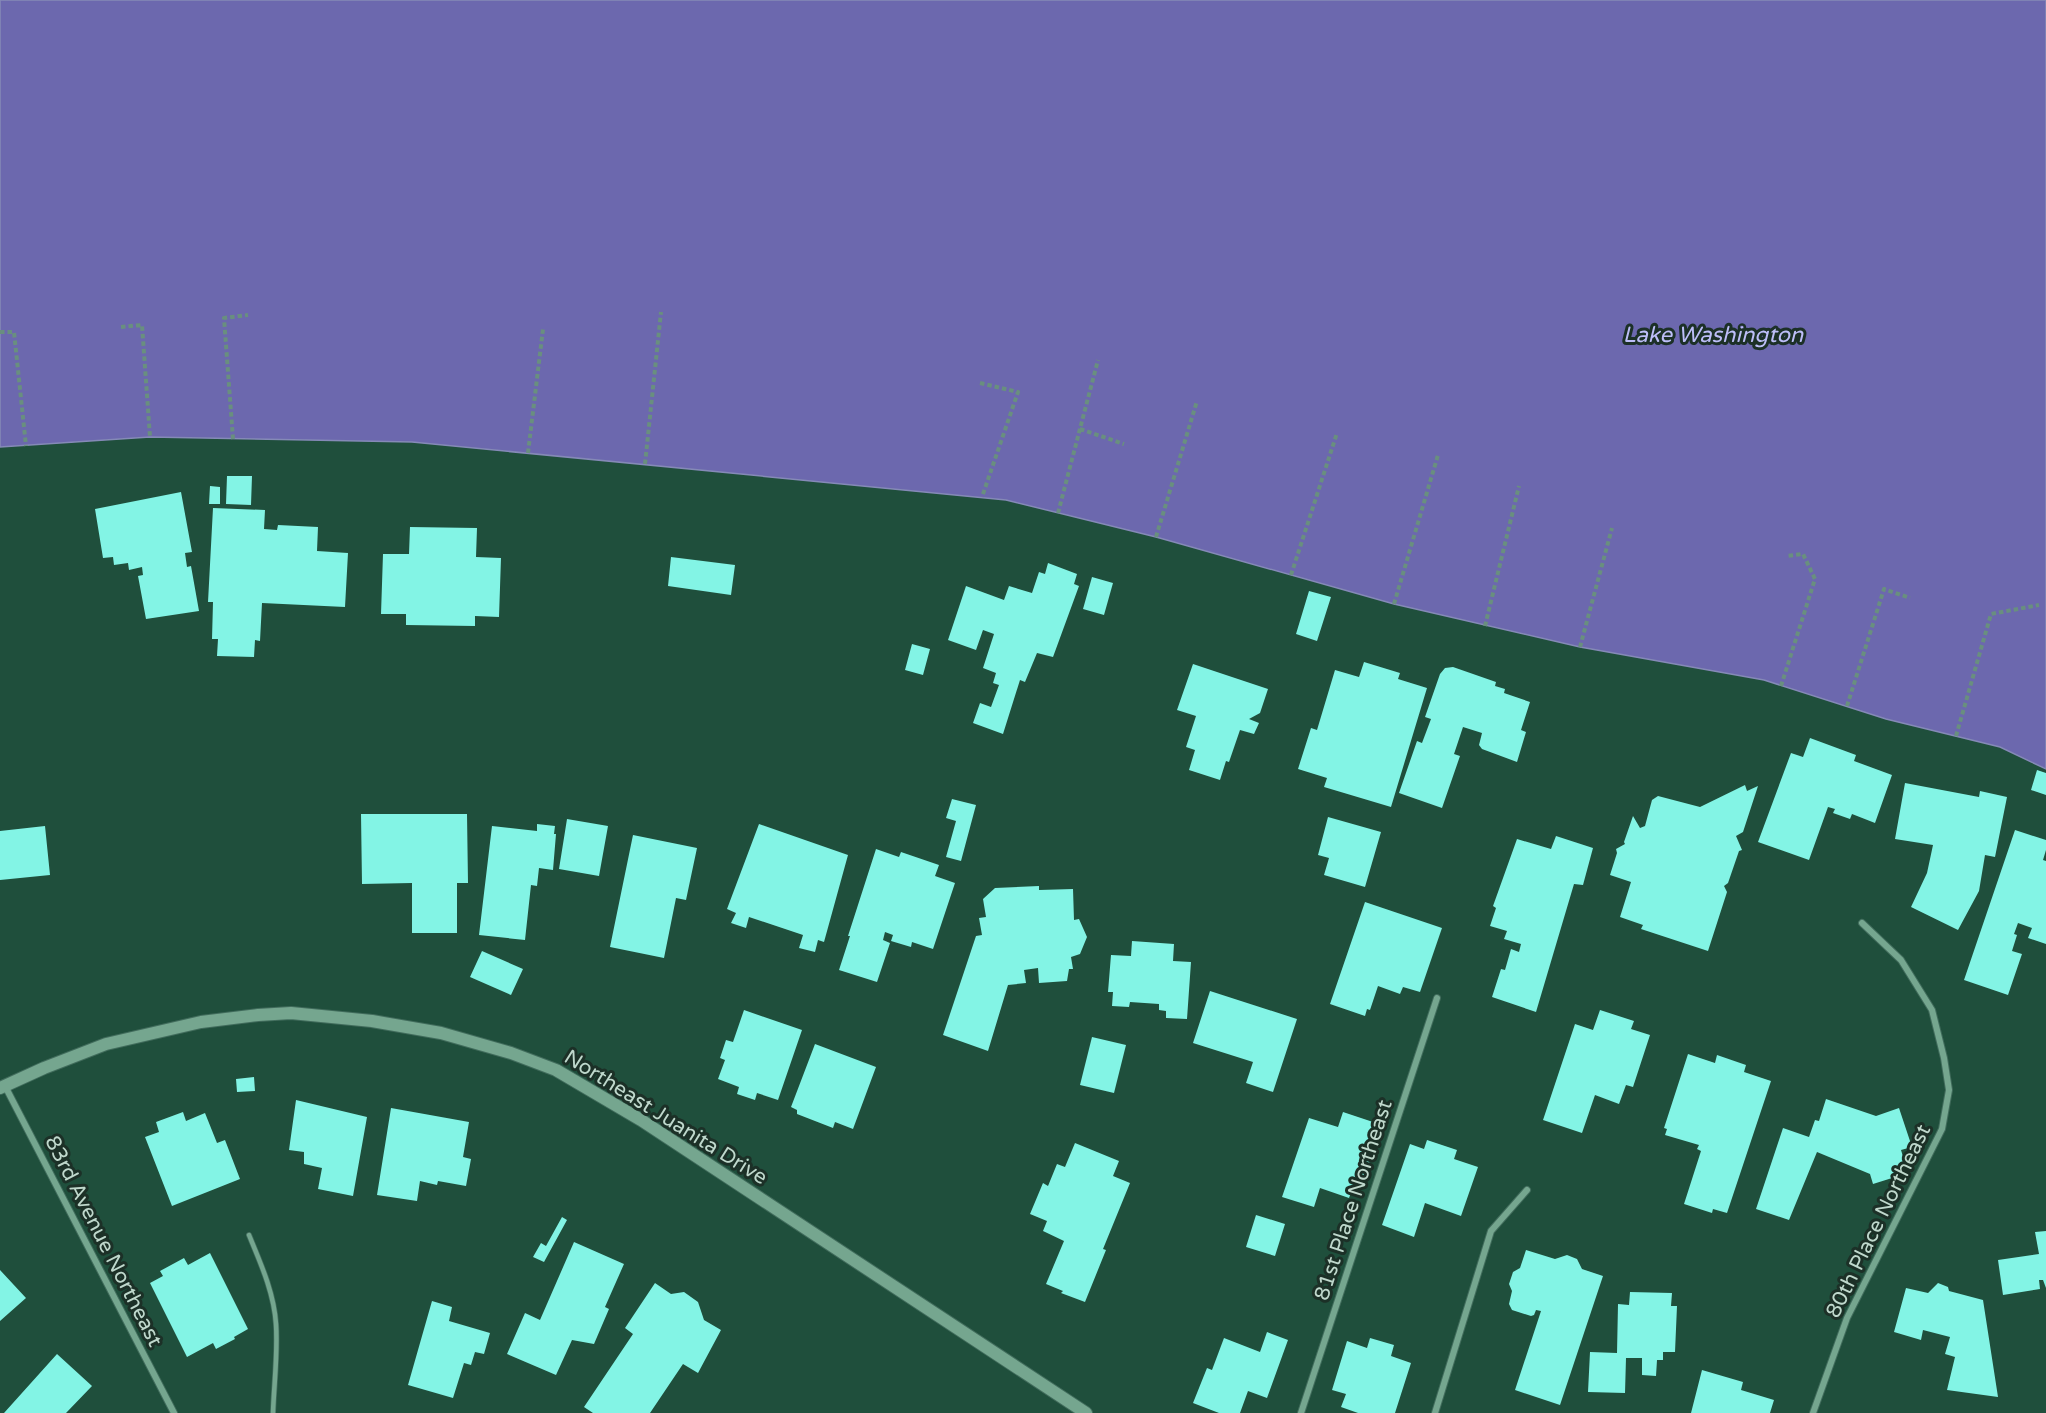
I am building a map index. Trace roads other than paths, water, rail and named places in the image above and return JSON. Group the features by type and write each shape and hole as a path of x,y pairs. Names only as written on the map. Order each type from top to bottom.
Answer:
{"main road":[{"name":"Northeast Juanita Drive","path":"2,1087 106,1044 201,1022 258,1015 291,1013 372,1021 441,1033 511,1053 556,1070 641,1120 1086,1413"}],"street":[{"name":"80th Place Northeast","path":"1813,1413 1847,1318 1942,1129 1949,1090 1932,1010 1900,960 1862,923"},
{"name":"81st Place Northeast","path":"1301,1413 1437,998"},
{"name":"83rd Avenue Northeast","path":"2,1087 174,1413"},
{"path":"1435,1413 1491,1231 1527,1190"}],"lane":[{"path":"249,1235 264,1271 276,1325 273,1413"}],"water":[{"name":"Lake Washington","path":"0,0 2046,0 2046,769 2000,747 1886,719 1764,680 1580,647 1394,604 1156,537 1006,500 412,442 150,437 0,447"}]}
